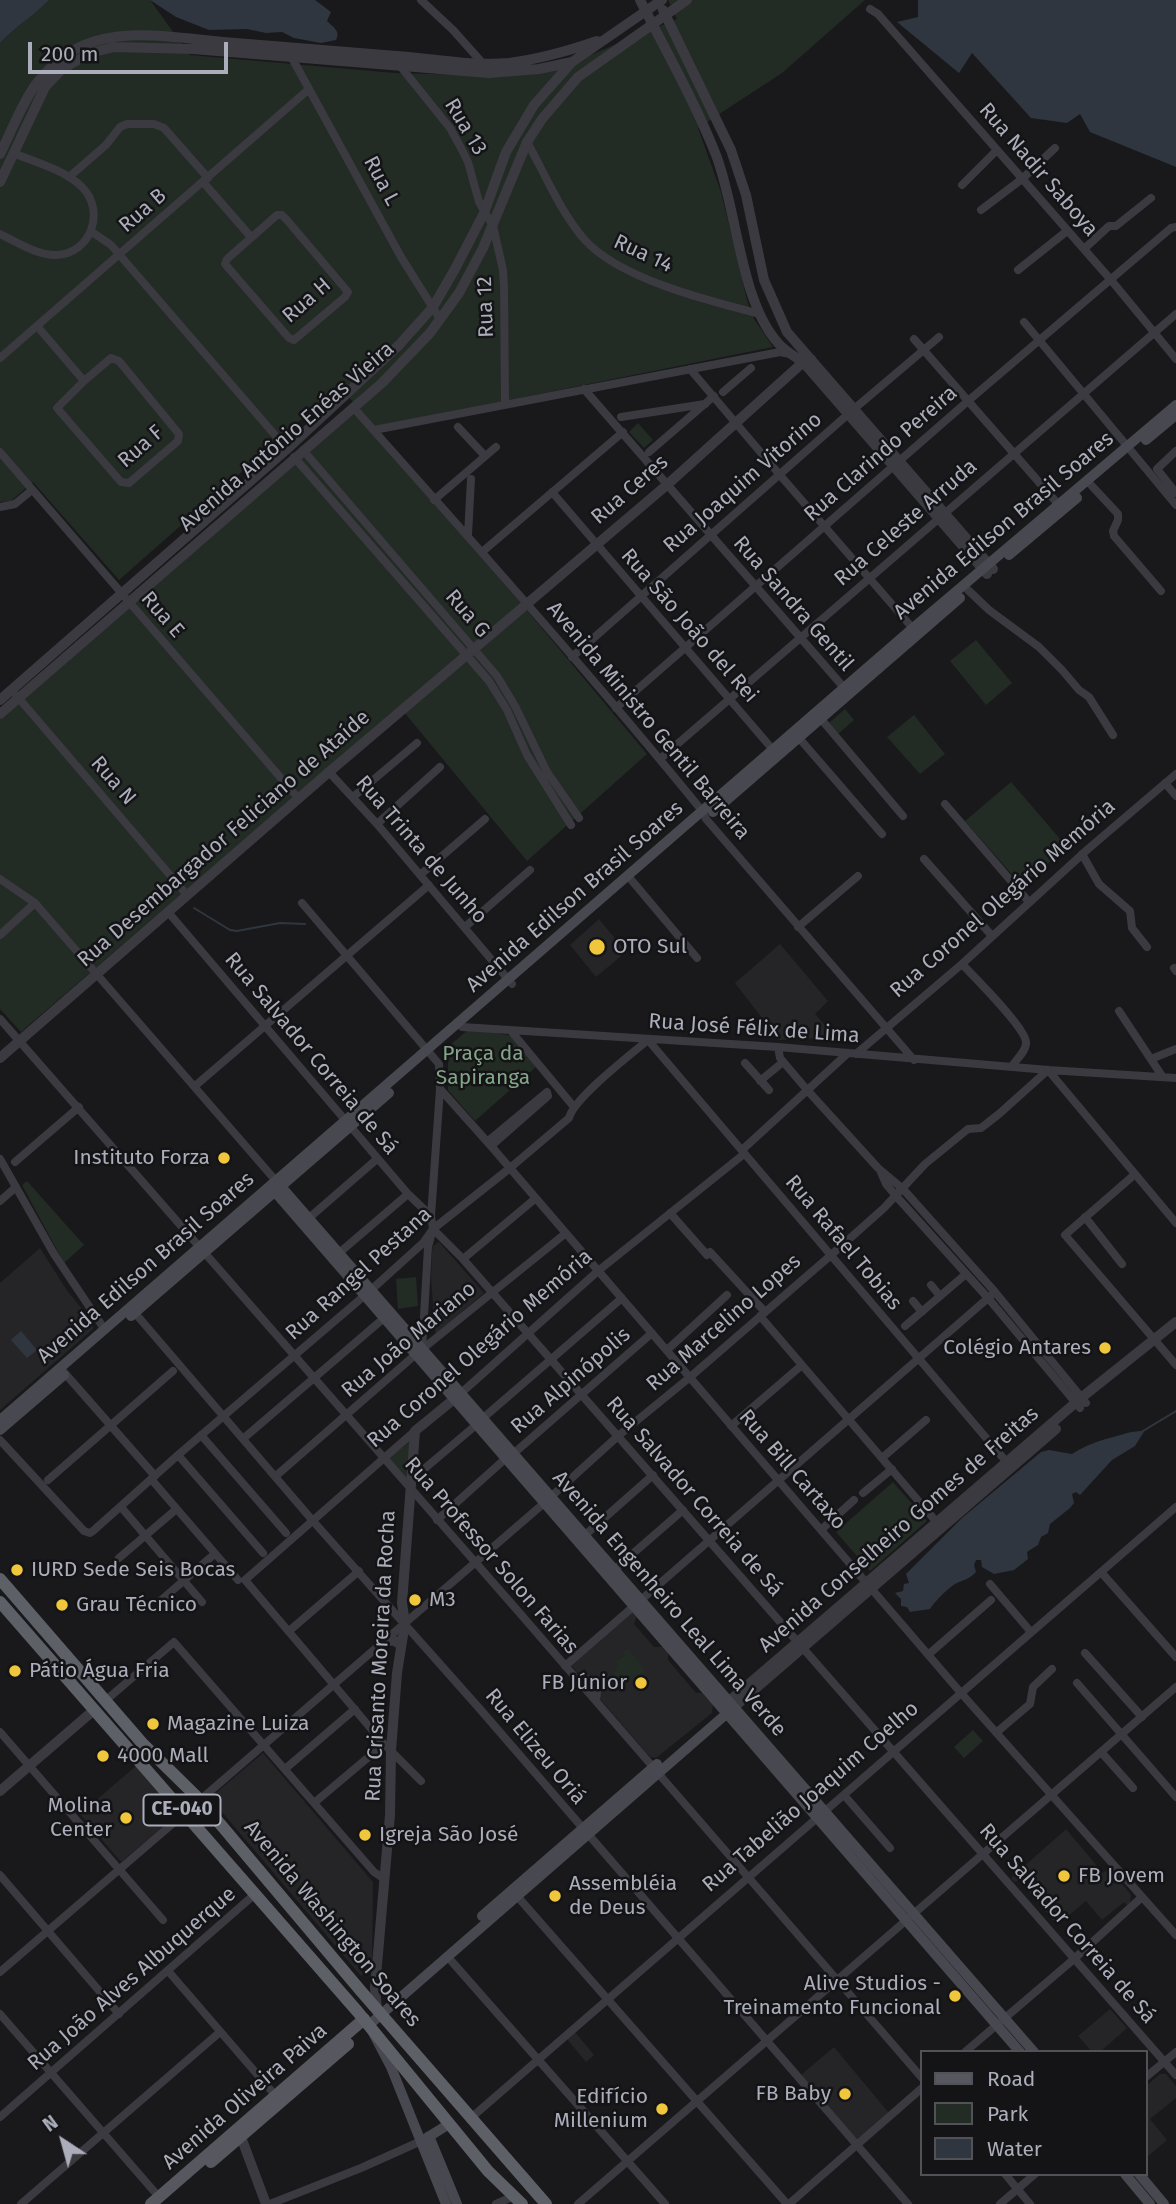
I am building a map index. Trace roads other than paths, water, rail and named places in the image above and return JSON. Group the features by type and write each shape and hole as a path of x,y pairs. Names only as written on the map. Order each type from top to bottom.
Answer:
{"highway":[{"name":"Avenida Washington Soares","path":"0,1579 142,1743 200,1800 256,1864 277,1894 546,2204"},
{"name":"Avenida Washington Soares","path":"1,1606 366,2022 498,2182 518,2200"},
{"path":"498,2182 491,2170 492,2158 497,2155 506,2158"}],"main road":[{"name":"Avenida Edilson Brasil Soares","path":"916,631 968,590 988,569 1095,489 1130,449 1176,405"},
{"name":"Avenida Edilson Brasil Soares","path":"0,1430 105,1330 277,1186 774,751 988,569 1058,504 1176,415"},
{"name":"Avenida Edilson Brasil Soares","path":"704,815 821,719 847,691"},
{"name":"Avenida Engenheiro Leal Lima Verde","path":"277,1186 339,1253 384,1318 418,1353"},
{"name":"Avenida Engenheiro Leal Lima Verde","path":"277,1186 418,1353 727,1708 1001,2021 1032,2050"},
{"name":"Avenida Edilson Brasil Soares","path":"0,1420 135,1312 201,1250"},
{"name":"Avenida Engenheiro Leal Lima Verde","path":"546,1500 584,1536 614,1570 637,1602"},
{"name":"Avenida Conselheiro Gomes de Freitas","path":"366,2022 727,1708"},
{"name":"Avenida Conselheiro Gomes de Freitas","path":"379,2011 517,1896 585,1832"},
{"name":"Avenida Engenheiro Leal Lima Verde","path":"1001,2021 1019,2050"},
{"name":"Avenida Oliveira Paiva","path":"158,2202 275,2095 366,2022"},
{"name":"Avenida Oliveira Paiva","path":"158,2202 241,2137 366,2022"},
{"path":"366,2022 391,2067 457,2204"},
{"path":"424,2139 449,2124"},
{"path":"424,2139 446,2204"},
{"path":"1127,2176 1150,2204"},
{"path":"1141,2176 1164,2204"}],"street":[{"path":"421,0 486,68"},
{"path":"640,0 716,154 727,188 751,291 760,314 777,342 791,354"},
{"name":"Avenida Antônio Enéas Vieira","path":"0,714 15,695 125,598 395,370 440,319 478,261 527,142 542,119 578,77 687,0"},
{"path":"660,1 731,150 746,195 764,280 784,327 806,358 988,569"},
{"name":"Avenida Antônio Enéas Vieira","path":"295,452 433,307 484,213 513,137 534,105 572,62 660,1"},
{"name":"Rua Nadir Saboya","path":"870,9 878,14 1022,178 1176,359"},
{"path":"0,154 29,92 38,80 56,63 79,48 107,38 184,38 486,68 566,52 614,34"},
{"path":"0,182 42,91 61,70 94,52 124,46 401,67 540,69 572,62"},
{"name":"Rua L","path":"292,58 401,257 440,319"},
{"name":"Rua 13","path":"401,67 457,139 468,162 484,213"},
{"name":"Rua B","path":"0,358 309,89"},
{"path":"69,177 106,145 120,127 127,124 153,124 164,128 251,237"},
{"name":"Rua 14","path":"527,142 575,228 596,250 644,277 760,314"},
{"path":"981,210 1055,148"},
{"path":"962,184 997,150"},
{"path":"0,234 38,252 55,255 77,248 92,232 91,202 80,185 69,177 13,153"},
{"path":"1084,250 1110,226 1116,226 1151,198"},
{"name":"Rua 12","path":"484,213 493,226 503,270 505,403"},
{"name":"Rua H","path":"277,215 282,215 347,289 345,297 296,339 289,338 225,264 251,237 277,215"},
{"name":"Rua Clarindo Pereira","path":"616,708 896,463 1173,228"},
{"path":"1017,270 1067,231"},
{"name":"Rua G","path":"92,232 108,242 470,651 497,676 573,818"},
{"name":"Rua Celeste Arruda","path":"660,758 1176,314"},
{"path":"1024,322 1176,505"},
{"path":"37,326 84,381"},
{"name":"Rua Joaquim Vitorino","path":"572,657 939,337"},
{"path":"914,339 1058,504"},
{"path":"374,430 780,352 806,358"},
{"name":"Rua F","path":"111,358 115,358 178,431 179,439 130,483 123,483 58,410 59,404 84,381 111,358"},
{"name":"Rua Ceres","path":"470,651 596,546 806,358"},
{"path":"649,452 751,368"},
{"path":"690,369 718,396 734,422 916,631"},
{"name":"Rua Sandra Gentil","path":"584,389 847,691"},
{"path":"621,417 705,404"},
{"name":"Avenida Ministro Gentil Barreira","path":"353,407 469,536 660,758 798,927 914,1060"},
{"path":"458,427 485,456"},
{"path":"482,552 623,432"},
{"path":"434,500 496,447"},
{"path":"1176,451 1157,469 1176,493"},
{"name":"Rua E","path":"0,452 299,799"},
{"path":"469,536 471,479"},
{"path":"1095,489 1118,514 1113,528 1115,536 1161,591"},
{"path":"0,507 15,504 32,490"},
{"name":"Rua São João del Rei","path":"552,492 774,751"},
{"path":"968,590 1054,662 1079,690 1089,697 1113,735"},
{"name":"Rua Desembargador Feliciano de Ataíde","path":"0,1058 470,651"},
{"name":"Avenida Antônio Enéas Vieira","path":"0,700 15,695"},
{"name":"Rua N","path":"15,695 187,895"},
{"path":"821,719 903,816"},
{"path":"799,738 882,834"},
{"path":"353,797 417,743"},
{"path":"377,824 440,767"},
{"name":"Rua Trinta de Junho","path":"329,772 377,824 510,981"},
{"name":"Rua Coronel Olegário Memória","path":"241,1580 313,1521 598,1271 743,1152 852,1053 962,964 1082,854 1176,774"},
{"path":"1165,783 1176,796"},
{"path":"945,804 1029,902"},
{"path":"419,874 485,819"},
{"path":"1082,854 1098,884 1130,911 1132,928 1147,947"},
{"path":"924,859 992,936"},
{"path":"465,927 530,870"},
{"path":"798,927 858,876"},
{"name":"Avenida Engenheiro Leal Lima Verde","path":"0,879 35,903 195,1086 277,1186"},
{"path":"630,879 697,958"},
{"path":"195,1086 429,886"},
{"path":"0,935 35,903"},
{"path":"302,903 439,1066 440,1089 431,1216 433,1229 428,1247 418,1353"},
{"name":"Rua Salvador Correia de Sá","path":"168,912 377,1159 431,1216"},
{"path":"962,964 1003,1008 1026,1040 1026,1047 1012,1066"},
{"path":"1119,1011 1162,1076"},
{"name":"Rua Professor Solon Farias","path":"0,1019 296,1355 383,1459 410,1485 474,1563 920,2076"},
{"name":"Rua José Félix de Lima","path":"460,1025 511,1031 778,1047 914,1060 1176,1078"},
{"path":"511,1031 574,1107"},
{"name":"Rua Rangel Pestana","path":"0,1440 84,1531 90,1533 368,1293 423,1243 433,1229 569,1118 574,1107 648,1040"},
{"name":"Rua Rafael Tobias","path":"648,1040 1010,1465"},
{"path":"778,1047 779,1058 878,1168 903,1189 1081,1403"},
{"path":"1151,1059 1176,1049"},
{"path":"760,1080 783,1062"},
{"path":"745,1063 769,1090"},
{"path":"1048,1070 1176,1223"},
{"name":"Rua Marcelino Lopes","path":"200,1800 618,1436 830,1256 903,1189 920,1169 968,1129 981,1128 1048,1070"},
{"name":"Rua Bill Cartaxo","path":"440,1089 961,1693 1176,1935"},
{"path":"547,1092 548,1096 489,1143 547,1092"},
{"path":"15,1162 79,1107"},
{"path":"0,1159 54,1254 105,1330"},
{"path":"309,1218 377,1159"},
{"path":"878,1168 895,1196 966,1274 992,1295"},
{"path":"1134,1175 1065,1235 1176,1364"},
{"path":"0,1201 16,1188"},
{"path":"339,1253 408,1194"},
{"path":"463,1259 536,1198"},
{"path":"670,1213 707,1255 710,1252 802,1365 939,1525"},
{"path":"1085,1217 1122,1264"},
{"name":"Rua Salvador Correia de Sá","path":"433,1229 463,1259 710,1539 799,1646 1176,2075"},
{"name":"Rua João Mariano","path":"277,1475 418,1353 566,1233"},
{"path":"905,1326 966,1274"},
{"path":"931,1286 940,1296"},
{"path":"667,1350 727,1295"},
{"path":"565,1666 992,1295"},
{"path":"410,1485 622,1298"},
{"path":"913,1301 922,1312"},
{"name":"Rua Elizeu Oriá","path":"135,1312 277,1475 313,1521 405,1623 908,2204"},
{"path":"244,1438 384,1318"},
{"name":"Avenida Conselheiro Gomes de Freitas","path":"727,1708 1176,1322"},
{"name":"Avenida Conselheiro Gomes de Freitas","path":"1156,1341 1176,1329"},
{"name":"Rua Alpinópolis","path":"437,1520 652,1333"},
{"path":"731,1426 802,1365"},
{"path":"63,1371 241,1580 421,1782"},
{"path":"48,1480 173,1371"},
{"path":"883,1458 926,1420"},
{"name":"Rua Crisanto Moreira da Rocha","path":"379,2011 375,1988 390,1815 388,1747 405,1623 402,1603 415,1431"},
{"path":"201,1435 286,1534"},
{"path":"178,1455 263,1553"},
{"path":"863,1493 892,1469"},
{"path":"584,1536 653,1475"},
{"path":"822,1529 854,1500"},
{"path":"121,1507 202,1602"},
{"path":"614,1570 683,1510"},
{"path":"1173,1510 1176,1520"},
{"name":"Rua Tabelião Joaquim Coelho","path":"471,2117 1173,1510"},
{"path":"119,1558 173,1512"},
{"path":"159,1602 211,1557"},
{"path":"289,1631 359,1571"},
{"path":"1101,1572 1176,1657"},
{"path":"990,1584 1031,1632"},
{"path":"929,1654 991,1600"},
{"path":"384,1640 395,1641 401,1645"},
{"path":"105,1701 174,1642 374,1872 383,1878"},
{"path":"1085,1653 1142,1717"},
{"path":"997,1732 1030,1704 1032,1687 1052,1669"},
{"path":"1077,1683 1176,1797"},
{"path":"578,2204 1176,1687"},
{"path":"285,1769 355,1709"},
{"path":"0,1791 94,1710"},
{"path":"0,1732 163,1920"},
{"path":"314,1804 388,1747"},
{"path":"1102,1753 1133,1788"},
{"path":"844,1795 890,1848"},
{"path":"0,1972 185,1813"},
{"path":"0,1875 119,2014"},
{"name":"Rua João Alves Albuquerque","path":"0,2117 169,1972 255,1894"},
{"path":"517,1896 788,2204 920,2090"},
{"path":"967,2050 1142,1897"},
{"path":"447,1956 665,2204"},
{"path":"169,1972 275,2095"},
{"path":"0,2014 104,2133 158,2202"},
{"path":"22,2204 220,2032"},
{"path":"1148,2075 1176,2052"},
{"path":"241,2137 268,2204 352,2172 424,2139"},
{"path":"1007,2176 1030,2204"},
{"path":"1000,2204 1033,2176"},
{"path":"496,2204 518,2200"}],"water":[{"path":"0,0 49,0 0,43"},
{"path":"150,0 315,0 331,12 327,21 338,34 336,40 321,43 294,38 282,32 209,30 176,17"},
{"path":"918,0 1176,0 1176,167 1090,132 1080,114 1067,123 1031,118 972,53 959,73 897,22 918,17"},
{"path":"21,1331 37,1350 27,1358 11,1340"},
{"path":"1145,1430 1135,1446 1112,1460 1080,1495 1076,1492 1072,1494 1074,1503 1050,1524 1048,1533 1041,1537 1038,1545 1027,1552 1028,1559 1014,1570 994,1574 982,1567 981,1560 976,1560 976,1572 948,1589 930,1609 910,1612 907,1607 901,1606 901,1599 895,1593 903,1591 904,1584 909,1583 906,1574 962,1518 1041,1452 1049,1450 1072,1454 1099,1441"}],"waterway":[{"path":"194,908 230,930 280,923 305,924"},
{"path":"1143,1431 1176,1411"}],"place":[{"name":"OTO Sul","path":"597,947"},
{"name":"Instituto Forza","path":"224,1158"},
{"name":"Colégio Antares","path":"1105,1348"},
{"name":"IURD Sede Seis Bocas","path":"17,1570"},
{"name":"M3","path":"415,1600"},
{"name":"Grau Técnico","path":"62,1605"},
{"name":"Pátio Água Fria","path":"15,1671"},
{"name":"FB Júnior","path":"641,1683"},
{"name":"Magazine Luiza","path":"153,1724"},
{"name":"4000 Mall","path":"103,1756"},
{"name":"Molina Center","path":"126,1818"},
{"name":"Igreja São José","path":"365,1835"},
{"name":"FB Jovem","path":"1064,1876"},
{"name":"Assembléia de Deus","path":"555,1896"},
{"name":"Alive Studios - Treinamento Funcional","path":"955,1996"},
{"name":"FB Baby","path":"845,2094"},
{"name":"Edifício Millenium","path":"662,2109"}],"park label":[{"name":"Praça da Sapiranga","path":"483,1066"}]}
